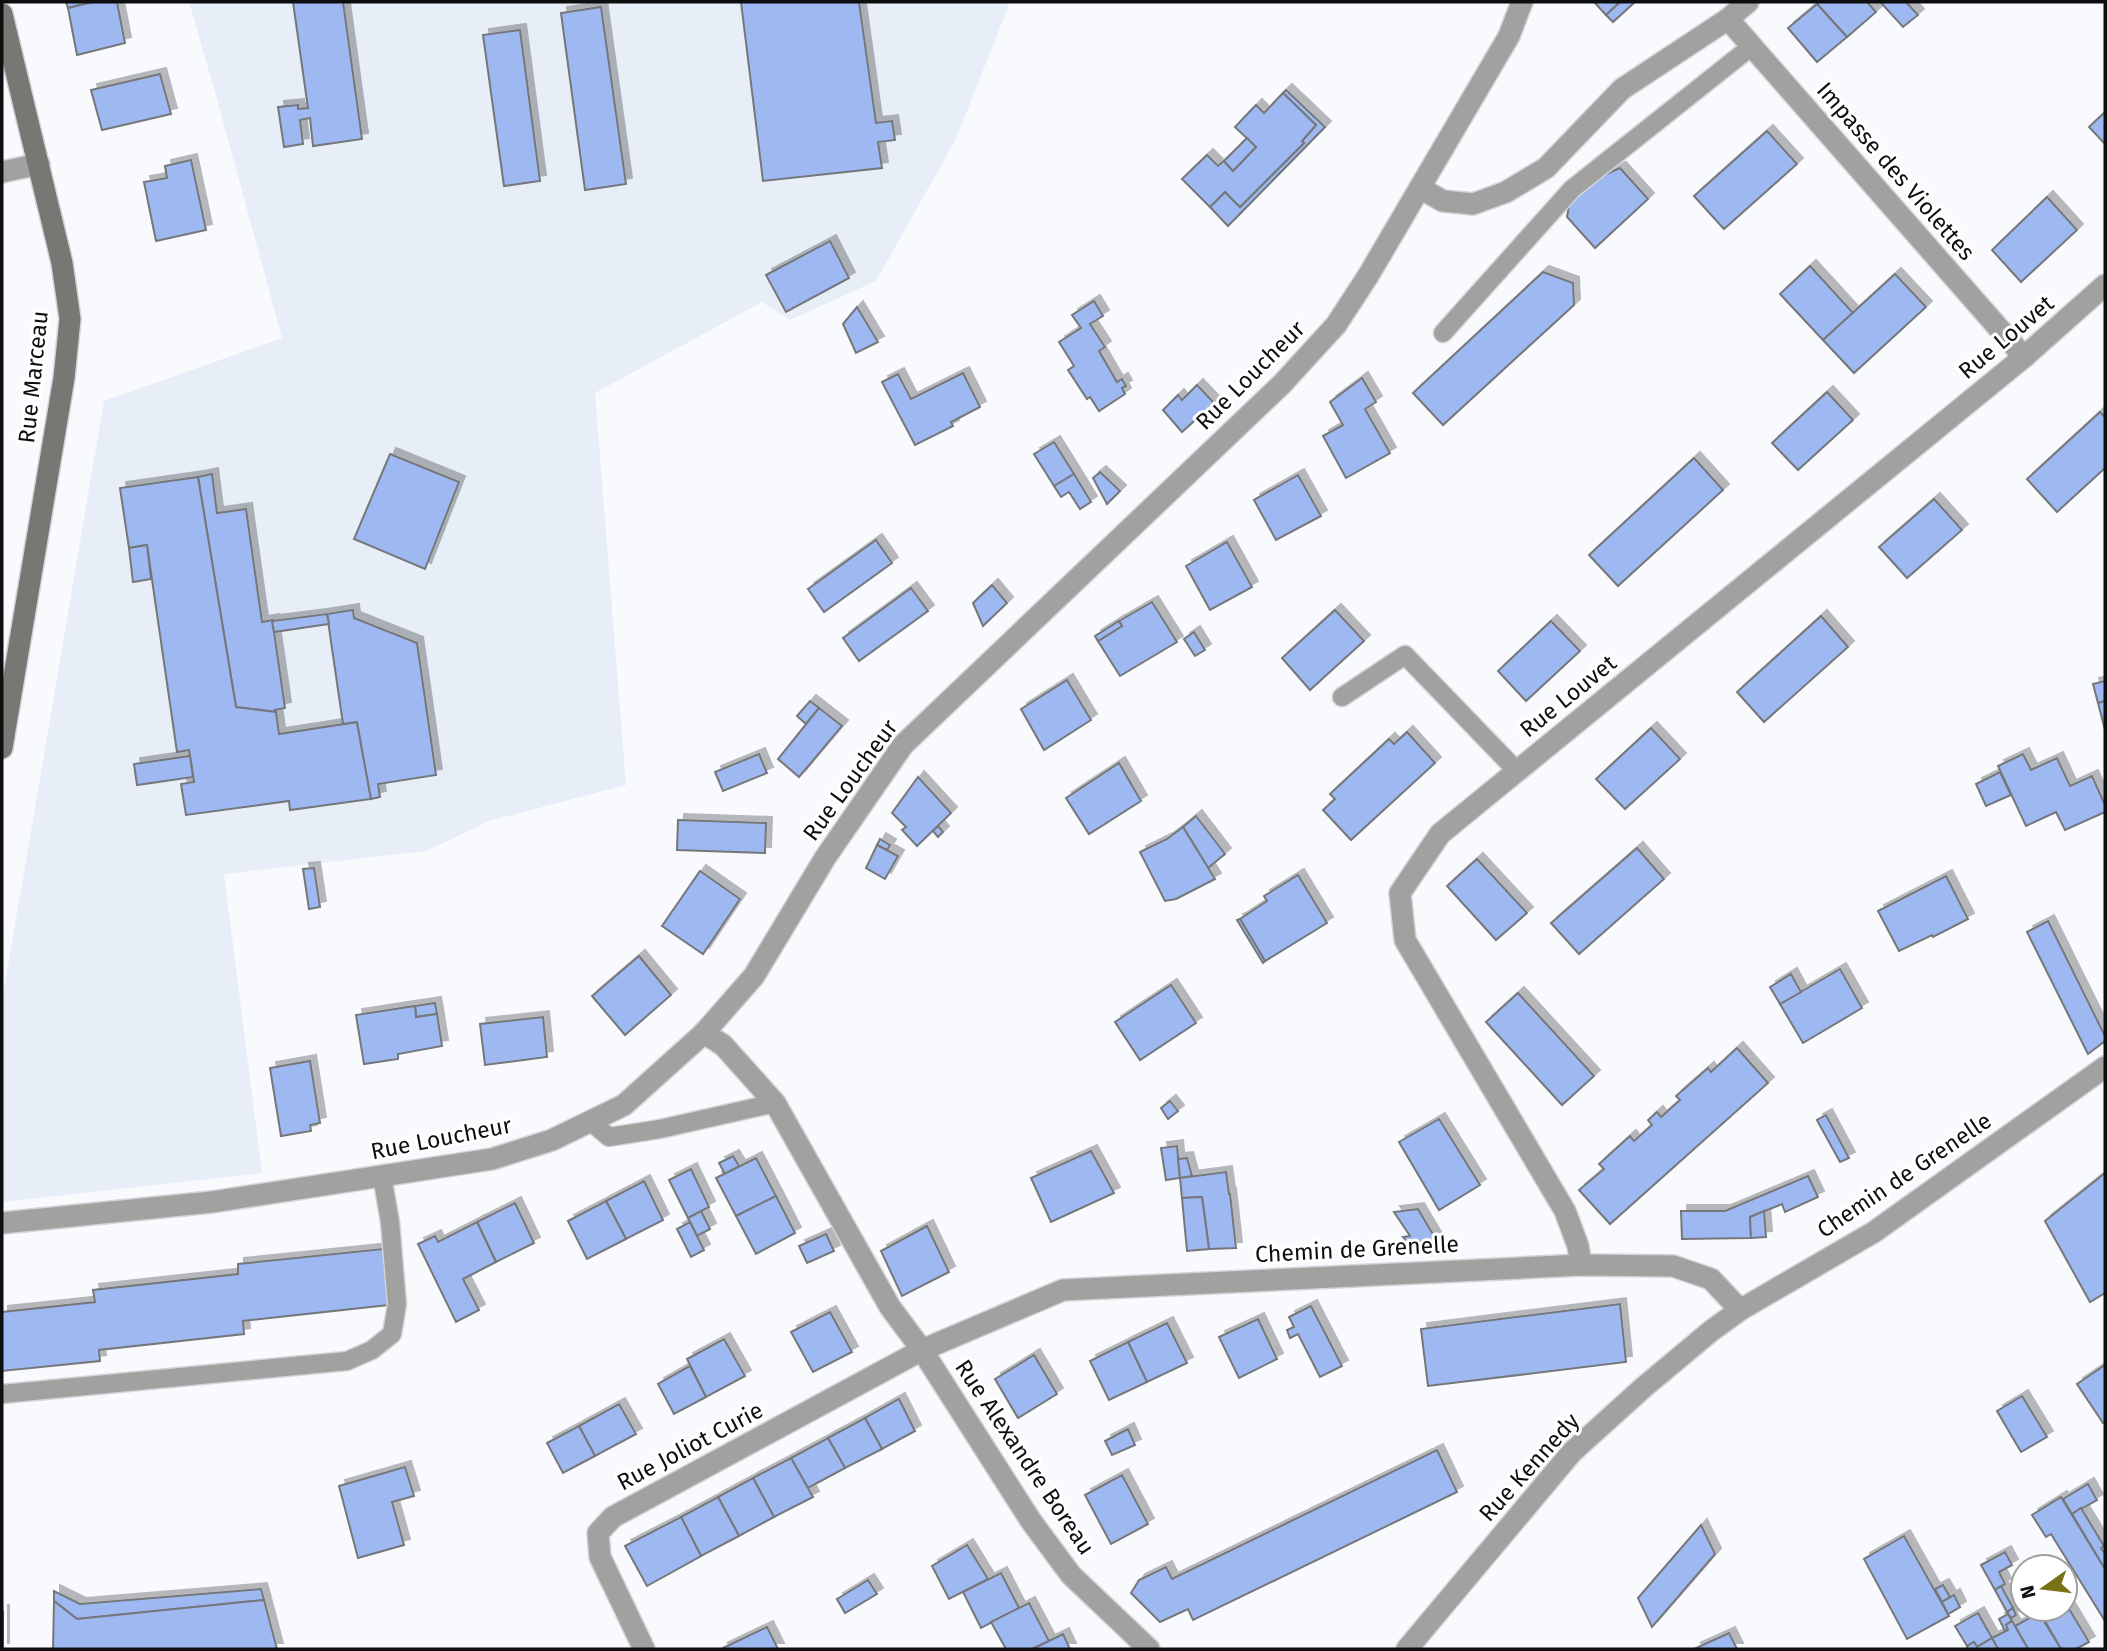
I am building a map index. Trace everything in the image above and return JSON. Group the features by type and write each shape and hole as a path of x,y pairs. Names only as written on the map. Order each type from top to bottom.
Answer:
{"street":[{"name":"Rue Loucheur","path":"2,1223 212,1202 492,1159 552,1140 624,1105 704,1033 754,976 825,858 903,745 1282,384 1336,325 1368,276 1508,36 1522,2"},
{"path":"1420,188 1443,201 1473,204 1506,192 1546,168 1622,89 1728,19 1748,2"},
{"name":"Rue Marceau","path":"2,14 62,263 70,319 64,378 2,748"},
{"name":"Impasse des Violettes","path":"1728,19 2024,357"},
{"path":"2,172 39,164"},
{"name":"Rue Louvet","path":"1581,1265 1578,1246 1564,1211 1405,940 1399,893 1440,834 2024,357 2105,285"},
{"path":"704,1033 723,1045 775,1103 890,1307 922,1350"},
{"name":"Chemin de Grenelle","path":"922,1350 1063,1290 1581,1265 1673,1266 1711,1279 1740,1310 1874,1232 2105,1067"},
{"name":"Rue Kennedy","path":"1407,1649 1572,1452 1644,1387 1740,1310"},
{"name":"Rue Joliot Curie","path":"645,1649 600,1558 598,1533 613,1517 922,1350"},
{"name":"Rue Alexandre Boreau","path":"922,1350 1031,1521 1071,1575 1149,1649"}],"lane":[{"path":"1443,333 1572,189 1752,46"},
{"path":"1342,697 1405,655 1517,771"},
{"path":"590,1121 609,1137 660,1129 775,1103"},
{"path":"2,1394 347,1361 372,1350 392,1334 397,1304 390,1222 382,1176"}],"shaded area":[{"path":"189,2 1010,2 956,139 876,281 790,320 762,302 595,393 626,785 489,821 427,851 224,874 262,1173 2,1202 2,1002 104,401 282,338"}],"building":[{"path":"66,2 93,2 68,8"},
{"path":"93,2 117,2 125,43 77,55 68,8"},
{"path":"293,2 343,2 362,139 313,146 310,118 300,120 303,144 284,147 278,107 298,105 298,109 308,108"},
{"path":"741,2 859,2 876,123 892,121 895,140 878,142 882,168 763,181"},
{"path":"1594,2 1620,2 1606,15"},
{"path":"1620,2 1635,2 1613,22 1606,15"},
{"path":"1867,2 1876,12 1847,37 1817,4"},
{"path":"1906,2 1918,15 1903,27 1882,4"},
{"path":"1817,4 1847,37 1817,62 1788,28"},
{"path":"601,7 626,184 585,190 561,13"},
{"path":"520,30 540,181 504,186 483,35"},
{"path":"160,74 171,114 102,130 91,90"},
{"path":"1286,90 1325,127 1228,226 1210,207 1225,192 1240,207 1304,143 1302,141 1316,125 1283,93"},
{"path":"1283,93 1316,125 1302,141 1304,143 1240,207 1225,192 1210,207 1182,179 1207,155 1218,166 1224,161 1233,171 1256,147 1235,127 1256,105 1264,113"},
{"path":"2105,112 2105,144 2089,127"},
{"path":"1767,131 1797,164 1724,229 1694,196"},
{"path":"1247,138 1256,147 1233,171 1224,161"},
{"path":"191,160 206,230 156,241 144,182 167,178 165,166"},
{"path":"1620,168 1648,199 1595,248 1567,217 1572,189"},
{"path":"2047,197 2077,230 2021,282 1992,250"},
{"path":"830,241 849,278 786,312 766,275"},
{"path":"1810,266 1853,313 1823,340 1780,294"},
{"path":"1543,272 1573,283 1574,305 1443,425 1413,393"},
{"path":"1895,274 1926,307 1854,373 1823,340"},
{"path":"1094,301 1103,316 1090,324 1105,347 1099,351 1117,382 1122,379 1126,386 1122,388 1125,394 1099,411 1090,397 1087,399 1068,370 1074,366 1059,342 1081,328 1072,315"},
{"path":"857,307 878,342 856,353 843,324"},
{"path":"963,373 980,407 951,422 953,426 915,445 882,382 898,374 911,399"},
{"path":"1362,378 1376,402 1365,409 1390,453 1346,478 1323,436 1343,425 1330,402"},
{"path":"1197,385 1214,403 1182,432 1163,410 1178,395 1182,400"},
{"path":"1827,392 1853,420 1798,470 1772,443"},
{"path":"2100,412 2105,417 2105,468 2057,512 2027,479"},
{"path":"1054,442 1074,474 1054,486 1034,454"},
{"path":"390,454 459,482 425,569 354,539"},
{"path":"1694,458 1723,490 1618,586 1589,555"},
{"path":"1100,472 1120,491 1107,504 1093,478"},
{"path":"212,474 217,513 246,509 262,622 273,620 285,708 275,710 276,712 236,707 198,477"},
{"path":"1074,474 1091,502 1080,509 1069,492 1061,497 1054,486"},
{"path":"1298,475 1321,516 1276,540 1254,500"},
{"path":"198,477 236,707 276,712 279,734 357,722 371,799 290,810 289,801 186,815 181,784 194,782 189,750 177,752 147,545 129,548 120,488"},
{"path":"1934,499 1962,530 1907,578 1879,547"},
{"path":"876,540 892,563 824,612 808,589"},
{"path":"1227,542 1252,587 1210,610 1186,566"},
{"path":"147,545 151,579 133,582 129,548"},
{"path":"992,585 1007,603 983,626 973,603"},
{"path":"911,588 928,611 859,661 843,638"},
{"path":"1152,602 1177,642 1120,676 1098,641 1122,626 1119,621"},
{"path":"353,610 354,618 417,643 436,775 378,784 380,797 371,799 357,722 343,724 327,614"},
{"path":"1335,610 1364,641 1310,690 1282,658"},
{"path":"327,614 329,624 274,632 272,621"},
{"path":"1821,616 1848,647 1764,722 1737,692"},
{"path":"1119,621 1122,626 1098,641 1095,636"},
{"path":"1551,621 1580,651 1526,701 1498,671"},
{"path":"1194,632 1205,650 1195,656 1184,639"},
{"path":"1067,680 1091,720 1044,750 1021,709"},
{"path":"2105,681 2105,701 2098,703 2093,684"},
{"path":"810,701 819,708 806,724 797,716"},
{"path":"2105,701 2105,730 2098,703"},
{"path":"819,708 842,726 799,777 778,759"},
{"path":"1651,728 1680,759 1625,809 1596,779"},
{"path":"1407,732 1435,763 1351,840 1323,810 1335,799 1330,794 1389,739 1394,744"},
{"path":"759,754 767,773 723,791 715,772"},
{"path":"2023,754 2031,770 2057,758 2070,786 2092,776 2105,805 2105,812 2065,830 2056,812 2026,826 1998,766"},
{"path":"190,756 193,777 137,785 134,764"},
{"path":"1119,763 1141,801 1089,834 1066,798"},
{"path":"2000,772 2011,795 1986,806 1976,784"},
{"path":"918,777 951,813 917,846 902,830 906,827 892,813"},
{"path":"1196,816 1225,854 1208,868 1183,827"},
{"path":"678,820 766,823 765,853 677,850"},
{"path":"938,826 943,832 938,837 933,831"},
{"path":"1183,827 1215,879 1176,899 1165,901 1140,852 1167,839"},
{"path":"880,839 890,845 887,850 877,845"},
{"path":"877,845 898,856 885,879 866,868"},
{"path":"1637,848 1664,879 1579,954 1551,923"},
{"path":"1477,859 1527,913 1496,940 1447,886"},
{"path":"314,868 320,907 309,909 303,869"},
{"path":"700,871 740,899 703,954 662,926"},
{"path":"1298,875 1327,923 1265,961 1240,919 1267,901 1264,896"},
{"path":"1946,876 1968,919 1899,951 1878,911"},
{"path":"1240,919 1265,961 1263,963 1237,920"},
{"path":"2048,921 2105,1036 2105,1041 2088,1054 2027,932"},
{"path":"639,956 671,995 625,1035 592,996"},
{"path":"1840,969 1862,1008 1803,1043 1780,1004"},
{"path":"1791,974 1801,992 1780,1004 1770,987"},
{"path":"1171,985 1196,1023 1140,1060 1115,1022"},
{"path":"1518,993 1594,1076 1562,1105 1486,1022"},
{"path":"435,1003 437,1014 416,1017 415,1006"},
{"path":"415,1006 416,1017 437,1014 442,1046 398,1054 398,1059 364,1064 356,1015"},
{"path":"543,1017 547,1057 485,1065 480,1024"},
{"path":"1737,1048 1768,1083 1610,1224 1579,1190 1604,1169 1599,1164 1630,1136 1634,1141 1652,1125 1648,1120 1657,1112 1661,1117 1680,1100 1676,1096 1708,1068 1711,1072"},
{"path":"310,1061 320,1123 310,1125 311,1131 281,1136 270,1068"},
{"path":"1170,1101 1178,1111 1168,1119 1161,1108"},
{"path":"1826,1115 1849,1158 1840,1162 1817,1120"},
{"path":"1439,1119 1480,1185 1439,1210 1399,1142"},
{"path":"1177,1146 1180,1178 1166,1180 1161,1148"},
{"path":"1091,1151 1114,1193 1051,1222 1031,1178"},
{"path":"733,1156 739,1166 725,1174 719,1163"},
{"path":"756,1158 776,1196 736,1216 716,1178"},
{"path":"1187,1158 1192,1176 1180,1178 1178,1159"},
{"path":"691,1169 709,1207 688,1218 669,1180"},
{"path":"1226,1172 1236,1248 1209,1249 1202,1197 1182,1198 1180,1178"},
{"path":"2105,1173 2105,1293 2090,1302 2045,1221"},
{"path":"1808,1176 1818,1197 1785,1212 1782,1204 1750,1217 1751,1238 1682,1239 1681,1211 1725,1211"},
{"path":"644,1181 663,1220 626,1239 606,1201"},
{"path":"776,1196 795,1233 756,1254 736,1216"},
{"path":"1202,1197 1209,1249 1187,1251 1182,1198"},
{"path":"606,1201 626,1239 587,1259 568,1221"},
{"path":"515,1203 534,1243 496,1262 477,1222"},
{"path":"1418,1209 1437,1241 1407,1242 1403,1237 1410,1236 1394,1212"},
{"path":"701,1211 710,1229 697,1236 688,1218"},
{"path":"1764,1211 1766,1237 1751,1238 1750,1217"},
{"path":"477,1222 496,1262 463,1279 479,1310 456,1322 418,1244 435,1236 438,1242"},
{"path":"690,1222 704,1250 691,1257 677,1229"},
{"path":"927,1226 949,1272 902,1296 881,1251"},
{"path":"826,1234 834,1251 807,1263 799,1246"},
{"path":"383,1249 388,1305 243,1321 244,1334 99,1350 100,1361 2,1371 2,1312 95,1302 93,1290 238,1274 238,1264"},
{"path":"1620,1304 1626,1362 1428,1386 1421,1329"},
{"path":"1311,1306 1342,1366 1320,1377 1298,1334 1290,1338 1287,1330 1294,1327 1289,1317"},
{"path":"830,1312 852,1352 813,1372 791,1332"},
{"path":"1258,1319 1277,1359 1239,1378 1219,1337"},
{"path":"1167,1323 1187,1363 1147,1382 1128,1342"},
{"path":"724,1339 745,1376 706,1397 687,1359"},
{"path":"1128,1342 1147,1382 1109,1400 1090,1361"},
{"path":"1034,1355 1057,1394 1018,1418 995,1379"},
{"path":"2105,1365 2105,1422 2103,1423 2077,1384"},
{"path":"690,1366 706,1397 674,1414 658,1384"},
{"path":"2022,1396 2047,1437 2021,1452 1997,1411"},
{"path":"899,1399 915,1431 882,1449 865,1418"},
{"path":"619,1404 636,1434 595,1456 579,1426"},
{"path":"865,1418 882,1449 845,1468 828,1438"},
{"path":"579,1426 595,1456 563,1473 547,1443"},
{"path":"1128,1429 1135,1445 1112,1455 1105,1441"},
{"path":"828,1438 845,1468 808,1488 791,1458"},
{"path":"1437,1450 1457,1492 1193,1620 1188,1609 1160,1622 1131,1593 1139,1580 1166,1567 1172,1579"},
{"path":"791,1458 813,1497 774,1517 753,1478"},
{"path":"405,1467 414,1496 392,1502 404,1545 358,1558 339,1486"},
{"path":"1122,1475 1148,1524 1111,1544 1085,1495"},
{"path":"753,1478 774,1517 739,1536 718,1497"},
{"path":"2088,1484 2097,1500 2072,1514 2063,1499"},
{"path":"718,1497 739,1536 701,1556 681,1517"},
{"path":"2061,1497 2105,1569 2105,1621 2079,1579 2079,1553 2063,1553 2051,1534 2046,1537 2032,1515"},
{"path":"2081,1508 2104,1546 2101,1548 2105,1554 2105,1569 2072,1514"},
{"path":"681,1517 701,1556 647,1586 625,1546"},
{"path":"1701,1525 1715,1554 1652,1627 1638,1598"},
{"path":"1904,1536 1949,1616 1907,1639 1864,1559"},
{"path":"967,1545 988,1579 949,1599 932,1566"},
{"path":"2005,1552 2009,1567 1999,1572 2005,1584 1995,1590 1981,1565"},
{"path":"1001,1573 1019,1608 981,1628 963,1592"},
{"path":"868,1580 877,1594 845,1613 837,1599"},
{"path":"1943,1585 1950,1597 1942,1602 1935,1589"},
{"path":"2001,1586 2009,1601 2007,1612 1995,1590"},
{"path":"261,1589 264,1600 77,1619 54,1601 54,1591 80,1604"},
{"path":"1954,1595 1960,1607 1948,1614 1942,1602"},
{"path":"264,1600 277,1649 53,1649 54,1601 77,1619"},
{"path":"1029,1603 1049,1641 1032,1649 1006,1649 991,1622"},
{"path":"3,1611 3,1649 2,1649"},
{"path":"1978,1613 1992,1638 1977,1647 1974,1642 1967,1646 1955,1626"},
{"path":"2008,1614 2008,1630 2005,1631 1999,1619"},
{"path":"2013,1623 2028,1649 1998,1649 1992,1638 2008,1630 2006,1625"},
{"path":"2021,1623 2045,1623 2061,1649 2028,1649 2015,1626"},
{"path":"2046,1623 2078,1623 2089,1642 2076,1649 2061,1649"},
{"path":"767,1627 778,1649 721,1649"},
{"path":"1729,1633 1737,1649 1694,1649"},
{"path":"1063,1634 1070,1649 1032,1649 1049,1641"},
{"path":"1992,1638 1998,1649 1968,1649 1967,1646 1974,1642 1977,1647"}]}
